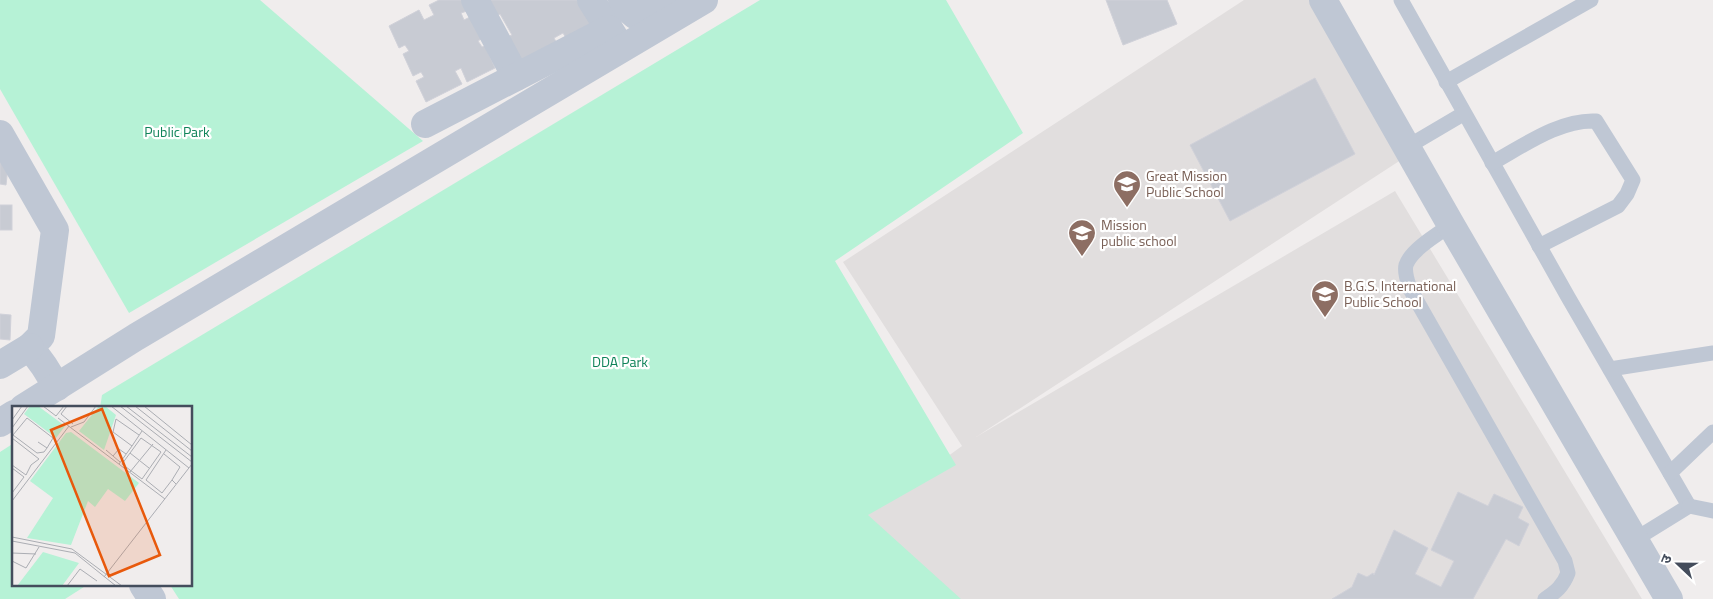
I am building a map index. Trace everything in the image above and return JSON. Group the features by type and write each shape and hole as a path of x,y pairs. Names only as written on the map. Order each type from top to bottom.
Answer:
{"street":[{"path":"475,0 516,77"},
{"path":"591,0 615,39"},
{"path":"622,0 635,15 642,14 665,0"},
{"path":"425,124 516,77 615,39 704,0"},
{"path":"1323,0 1451,225 1669,599"},
{"path":"30,406 136,337 615,39"},
{"path":"0,134 56,230 41,336 30,347 0,365"},
{"path":"30,347 57,387"},
{"path":"0,423 12,416"},
{"path":"144,586 152,599"}],"lane":[{"path":"1401,0 1539,246 1689,506"},
{"path":"1446,82 1591,0"},
{"path":"1407,147 1464,114"},
{"path":"1492,163 1551,131 1583,121 1596,121 1633,180 1627,194 1618,206 1539,246"},
{"path":"1451,225 1412,255 1406,266 1406,276 1410,289 1565,562 1568,573 1564,584 1545,599"},
{"path":"1610,369 1713,353"},
{"path":"1670,473 1713,432"},
{"path":"1634,540 1689,506 1713,511"}],"shaded area":[{"name":"B.G.S. International Public School","path":"1244,0 1310,0 1410,154 976,437 1395,191 1642,599 957,599 867,515 962,446 843,262"}],"green space":[{"name":"Public Park","path":"0,0 260,0 423,141 129,313 0,89"},
{"name":"DDA Park","path":"760,0 946,0 1023,133 835,261 956,465 868,515 961,599 179,599 171,586 192,586 192,406 100,406 102,395"},
{"path":"12,444 12,586 85,586 65,599 0,599 0,452"}],"building":[{"path":"439,0 462,0 467,11 461,13 464,20 470,17 481,39 478,41 482,47 485,46 495,68 467,82 461,68 455,71 462,84 426,102 416,81 424,77 421,72 413,76 403,54 409,51 405,45 399,48 389,26 419,10 424,20 434,15 429,5"},
{"path":"486,0 577,0 597,27 569,43 563,33 554,38 560,49 526,69 507,37 512,35 500,14 496,16"},
{"path":"1106,0 1167,0 1177,24 1123,45"},
{"path":"1315,78 1355,154 1230,221 1190,145"},
{"path":"0,157 9,158 6,185 0,184"},
{"path":"0,205 12,205 12,230 0,230"},
{"path":"0,314 11,315 10,340 0,339"},
{"path":"1458,492 1488,506 1494,494 1523,507 1518,518 1529,524 1519,546 1506,539 1473,599 1332,599 1352,587 1358,573 1367,577 1373,573 1374,575 1394,530 1428,548 1415,574 1441,587 1454,561 1431,550"}],"place":[{"name":"Great Mission Public School","path":"1127,208"},
{"name":"Mission public school","path":"1082,257"},
{"name":"B.G.S. International Public School","path":"1325,318"}]}
